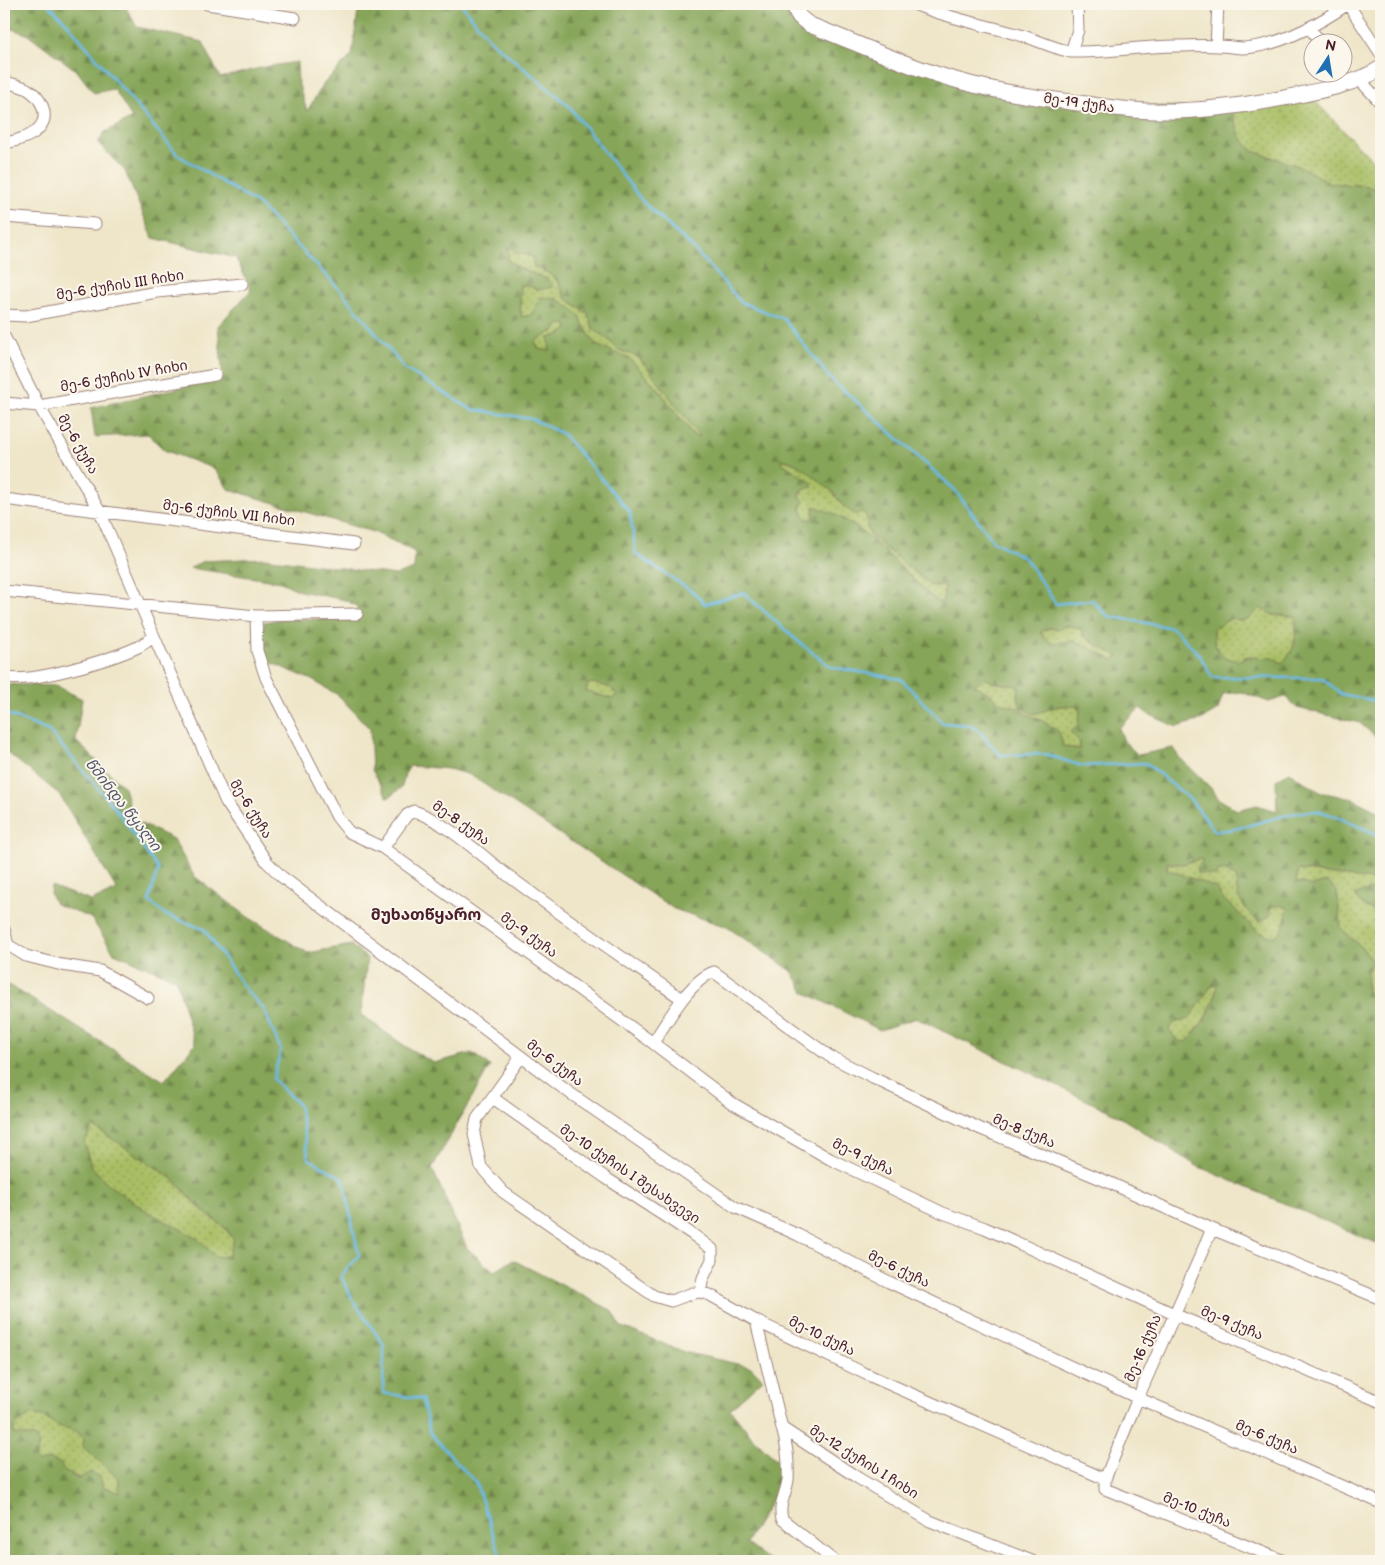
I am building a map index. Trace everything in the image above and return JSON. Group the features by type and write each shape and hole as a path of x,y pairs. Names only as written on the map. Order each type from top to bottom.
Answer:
{"street":[{"path":"207,4 296,18"},
{"name":"მე-19 ქუჩა","path":"795,4 795,10 799,17 810,25 893,58 959,81 1042,98 1152,111 1189,110 1248,104 1314,92 1338,82"},
{"path":"914,4 930,11 984,27 1022,35 1071,52 1110,52 1174,46 1244,48 1266,44 1309,27 1348,4 1381,54"},
{"path":"1071,52 1078,30 1077,4"},
{"path":"1216,46 1218,4"},
{"path":"1309,27 1313,32"},
{"name":"მე-19 ქუჩა","path":"1352,77 1381,68"},
{"path":"1352,81 1381,104"},
{"path":"4,82 18,85 34,94 44,109 44,118 40,127 32,135 4,144"},
{"path":"4,217 95,224"},
{"name":"მე-6 ქუჩის III ჩიხი","path":"4,315 26,316 157,292 242,284"},
{"name":"მე-6 ქუჩა","path":"4,336 39,406 100,512 226,802 267,862 282,877 314,903 521,1057 735,1207 798,1235 889,1282 1138,1398 1381,1503"},
{"name":"მე-6 ქუჩის IV ჩიხი","path":"4,403 39,406 215,375"},
{"name":"მე-6 ქუჩის VII ჩიხი","path":"4,499 354,544"},
{"path":"4,591 256,616 357,614"},
{"path":"256,616 257,651 266,678 338,817 349,832 383,848"},
{"path":"4,677 32,678 86,665 137,647 154,637"},
{"name":"მე-8 ქუჩა","path":"383,848 408,815 414,810 422,814 456,836 577,926 682,999"},
{"name":"მე-9 ქუჩა","path":"383,848 653,1043 732,1103 830,1159 943,1213 985,1228 1174,1314 1381,1402"},
{"path":"4,929 8,945 26,956 62,965 100,971 148,998"},
{"name":"მე-8 ქუჩა","path":"653,1043 682,999 707,974 714,972 829,1056 981,1130 1108,1182 1212,1229 1381,1299"},
{"path":"521,1057 477,1119 474,1134 481,1167 502,1192 654,1296 671,1301 700,1292"},
{"name":"მე-10 ქუჩის I შესახვევი","path":"492,1098 712,1249 712,1260 703,1278 700,1292"},
{"name":"მე-16 ქუჩა","path":"1105,1479 1138,1398 1212,1229"},
{"name":"მე-10 ქუჩა","path":"700,1292 710,1295 756,1321 866,1374 1105,1479 1105,1489 1284,1561"},
{"path":"756,1321 788,1448 788,1481 780,1510 782,1519 834,1561"},
{"name":"მე-12 ქუჩის I ჩიხი","path":"782,1428 858,1478 930,1521 1032,1561"}],"green space":[{"path":"4,4 124,4 137,27 203,42 220,78 264,67 297,62 298,82 307,111 325,82 352,55 359,4 786,4 787,13 805,29 995,95 1232,111 1240,136 1253,151 1301,167 1330,183 1367,186 1381,192 1381,738 1377,738 1360,723 1297,708 1285,697 1269,702 1241,692 1223,694 1218,710 1201,720 1177,727 1148,714 1140,708 1119,728 1124,741 1138,755 1173,748 1179,757 1210,787 1219,799 1237,810 1257,805 1277,811 1276,780 1289,772 1320,792 1353,799 1381,813 1381,884 1371,880 1298,870 1296,882 1312,886 1327,882 1337,891 1341,928 1368,954 1372,963 1367,972 1366,989 1371,996 1374,984 1381,982 1381,1245 1197,1166 1115,1114 916,1018 880,1030 804,992 792,971 727,927 674,909 470,775 449,769 410,766 405,774 402,787 388,798 372,770 370,729 338,695 312,680 272,663 262,647 264,622 283,619 352,619 358,607 345,600 300,591 281,582 190,568 203,561 264,558 396,575 414,569 415,552 376,533 228,489 215,469 164,450 148,434 95,437 91,408 223,378 218,326 251,290 236,258 153,238 125,171 98,143 104,133 132,118 114,89 94,93 77,71 29,35 4,26","holes":["508,247 512,247 517,254 533,257 534,267 554,278 561,286 565,298 588,313 593,329 608,339 617,349 638,357 700,437 694,436 658,389 630,359 596,345 581,321 581,317 567,305 559,300 541,297 531,315 521,317 520,285 527,285 538,290 553,287 547,279 508,261","567,324 568,329 561,334 549,338 550,351 538,349 535,341 555,330 558,325","781,459 790,461 806,470 833,492 843,506 856,515 862,511 867,517 867,527 871,536 932,586 945,585 943,600 939,603 881,547 849,523 832,513 813,506 814,518 807,520 801,510 804,501 799,495 803,489 813,487 811,482 782,463","1260,608 1273,615 1295,616 1295,641 1291,652 1282,663 1273,658 1245,657 1238,661 1223,657 1215,645 1213,629 1232,618 1245,620","1068,625 1082,630 1083,636 1119,656 1113,660 1075,641 1051,643 1040,633 1047,628 1057,629","985,678 992,682 1019,686 1020,708 1034,714 1059,706 1076,706 1080,712 1078,726 1070,732 1080,742 1080,750 1063,746 1059,732 1041,720 1013,706 1000,703 989,693 974,685","592,683 610,687 617,695 612,699 586,691 587,685","1199,859 1203,860 1197,868 1197,873 1216,876 1219,871 1225,870 1237,878 1239,898 1259,922 1270,916 1270,908 1279,905 1288,908 1282,929 1273,937 1259,932 1221,897 1216,888 1167,869 1167,863 1183,864","1217,984 1211,1008 1187,1042 1178,1041 1169,1030 1174,1023 1189,1019 1212,985"]},
{"path":"1311,97 1381,169 1381,192 1367,186 1330,183 1301,167 1253,151 1240,136 1232,111"},
{"path":"508,247 533,257 534,267 554,278 561,286 565,298 588,313 593,329 608,339 617,349 638,357 701,437 694,436 658,389 630,359 596,345 581,321 581,317 555,298 531,315 521,317 520,285 527,285 538,290 547,279 508,261"},
{"path":"567,324 568,329 561,334 549,338 550,351 538,349 535,341 555,330 558,325"},
{"path":"780,459 799,466 816,477 843,506 862,511 867,517 867,527 871,536 931,586 945,585 943,600 939,603 880,547 848,522 813,507 814,518 807,521 800,498 803,489 813,487 811,482 782,463"},
{"path":"1260,608 1273,615 1295,616 1295,641 1287,658 1282,663 1273,658 1245,657 1238,661 1223,657 1215,645 1213,628 1232,618"},
{"path":"1068,625 1082,630 1102,648 1119,655 1114,660 1075,641 1051,643 1040,632"},
{"path":"985,677 992,682 1019,686 1059,706 1076,706 1080,712 1078,726 1080,750 1063,746 1059,732 1041,720 1013,706 1000,703 989,693 974,685"},
{"path":"592,683 610,687 618,695 612,699 586,691 587,685"},
{"path":"4,684 57,686 82,699 76,741 124,787 133,820 173,839 194,876 248,917 308,953 351,945 367,958 361,1015 405,1046 434,1063 472,1053 490,1066 432,1168 467,1248 494,1272 513,1260 613,1311 620,1326 684,1352 751,1367 763,1379 730,1409 753,1438 780,1463 781,1484 746,1543 771,1561 4,1561 4,982 164,1081 195,1044 176,979 114,953 91,918 55,904 50,893 51,886 91,901 117,890 59,794 4,750","holes":["93,1126 172,1178 203,1211 225,1228 234,1240 228,1256 216,1257 197,1238 150,1213 110,1186 91,1166 84,1143","30,1415 43,1418 75,1431 84,1438 83,1447 118,1478 120,1493 103,1487 100,1476 90,1472 79,1479 64,1471 61,1464 51,1459 38,1462 35,1459 39,1444 35,1437 14,1434 14,1426"]},
{"path":"1199,859 1203,860 1197,868 1197,873 1225,870 1237,878 1236,891 1269,908 1279,905 1288,908 1284,925 1280,932 1273,937 1259,932 1221,897 1216,888 1167,869 1167,863 1179,864"},
{"path":"1298,870 1371,880 1381,884 1381,982 1374,984 1371,997 1366,989 1368,954 1341,928 1337,891 1327,882 1312,886 1296,882"},
{"path":"1371,890 1381,893 1381,912 1362,905 1355,894"},
{"path":"1217,984 1210,1008 1202,1022 1187,1042 1178,1041 1168,1030 1212,985"},
{"path":"93,1126 172,1178 203,1211 225,1228 234,1240 228,1256 216,1257 197,1238 150,1213 110,1186 91,1166 84,1143"},
{"path":"30,1415 41,1416 60,1426 76,1430 118,1478 120,1493 38,1462 35,1459 39,1444 14,1434 13,1426"}],"waterway":[{"path":"48,4 65,21 178,155 258,204 343,293 405,369 471,409 532,419 563,434 630,512 636,554 693,592 705,604 744,593 800,643 831,667 901,679 943,723 970,725 979,731 1000,755 1045,754 1082,766 1146,763 1191,800 1215,831 1228,830 1291,814 1317,811 1381,836"},
{"path":"461,4 491,41 568,105 644,203 691,246 741,302 784,319 830,378 954,489 993,541 1025,558 1056,604 1092,600 1108,616 1173,628 1199,654 1212,677 1322,678 1341,694 1381,702"},
{"name":"წმინდა წყალი","path":"4,713 49,731 115,808 158,869 149,901 166,915 204,929 246,990 264,1009 281,1050 273,1079 299,1105 309,1159 343,1178 359,1256 341,1276 353,1300 384,1345 383,1393 422,1399 430,1433 476,1483 502,1560 504,1561"}],"district":[{"name":"მუხათწყარო","path":"426,915"}]}
